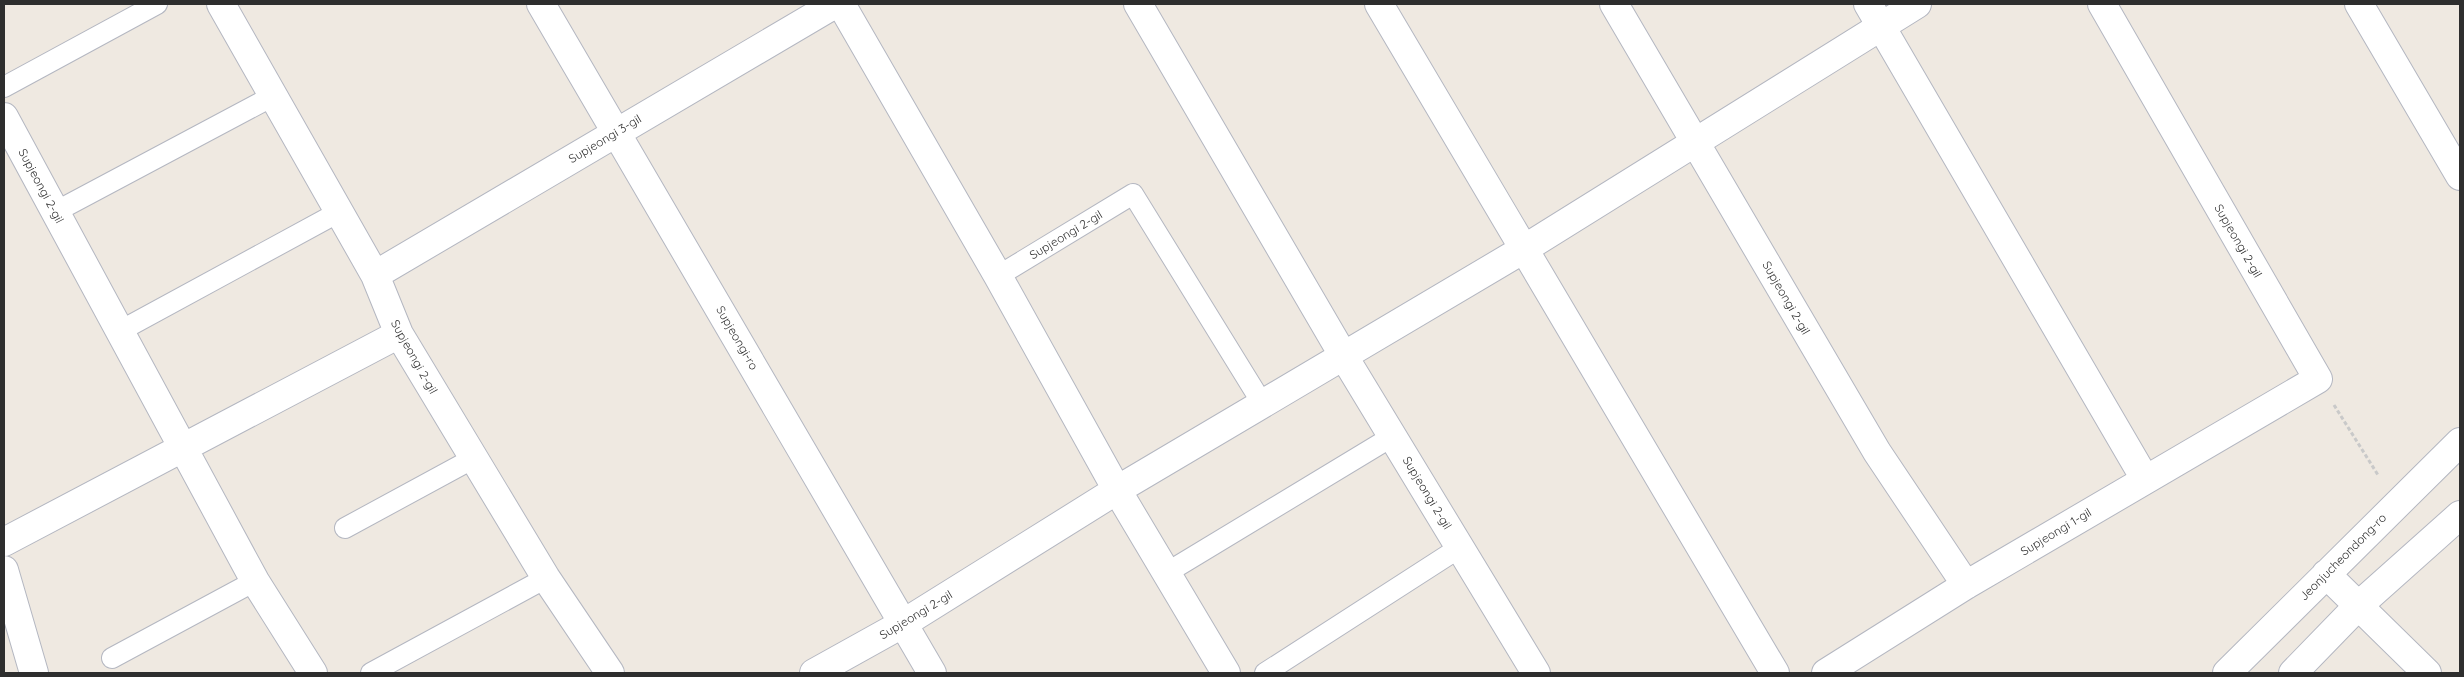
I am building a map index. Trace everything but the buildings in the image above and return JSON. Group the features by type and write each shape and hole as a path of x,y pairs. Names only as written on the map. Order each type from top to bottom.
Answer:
{"street":[{"name":"Supjeongi 2-gil","path":"221,4 375,275 398,334 546,578 610,673"},
{"name":"Supjeongi-ro","path":"541,4 932,673"},
{"name":"Supjeongi 3-gil","path":"375,275 836,4"},
{"path":"841,4 998,276 1117,490 1168,572 1226,673"},
{"name":"Supjeongi 2-gil","path":"1138,4 1343,355 1532,672"},
{"path":"1379,4 1776,673"},
{"name":"Supjeongi 2-gil","path":"1614,4 1877,452 1966,585"},
{"name":"Supjeongi 2-gil","path":"814,673 904,624 1117,490 1524,249 1696,143 1875,15 1917,4"},
{"name":"Supjeongi 2-gil","path":"2102,4 2318,379"},
{"path":"2359,4 2460,176"},
{"path":"1875,15 2145,479"},
{"name":"Supjeongi 2-gil","path":"4,117 255,581 313,673"},
{"path":"4,542 398,334"},
{"name":"Supjeongi 1-gil","path":"1826,673 1966,585 2318,379"},
{"name":"Jeonjucheondong-ro","path":"2227,673 2460,442"},
{"path":"2293,673 2368,615 2460,515"},
{"path":"4,570 34,673"},
{"path":"2326,574 2427,673"}],"lane":[{"path":"4,88 157,4"},
{"path":"55,212 273,96"},
{"name":"Supjeongi 2-gil","path":"998,276 1133,194 1262,403"},
{"path":"120,331 339,212"},
{"path":"1168,572 1393,436"},
{"path":"345,528 474,458"},
{"path":"1265,673 1459,548"},
{"path":"371,673 546,578"},
{"path":"112,658 255,581"}],"path":[{"path":"2318,379 2378,475"}]}
